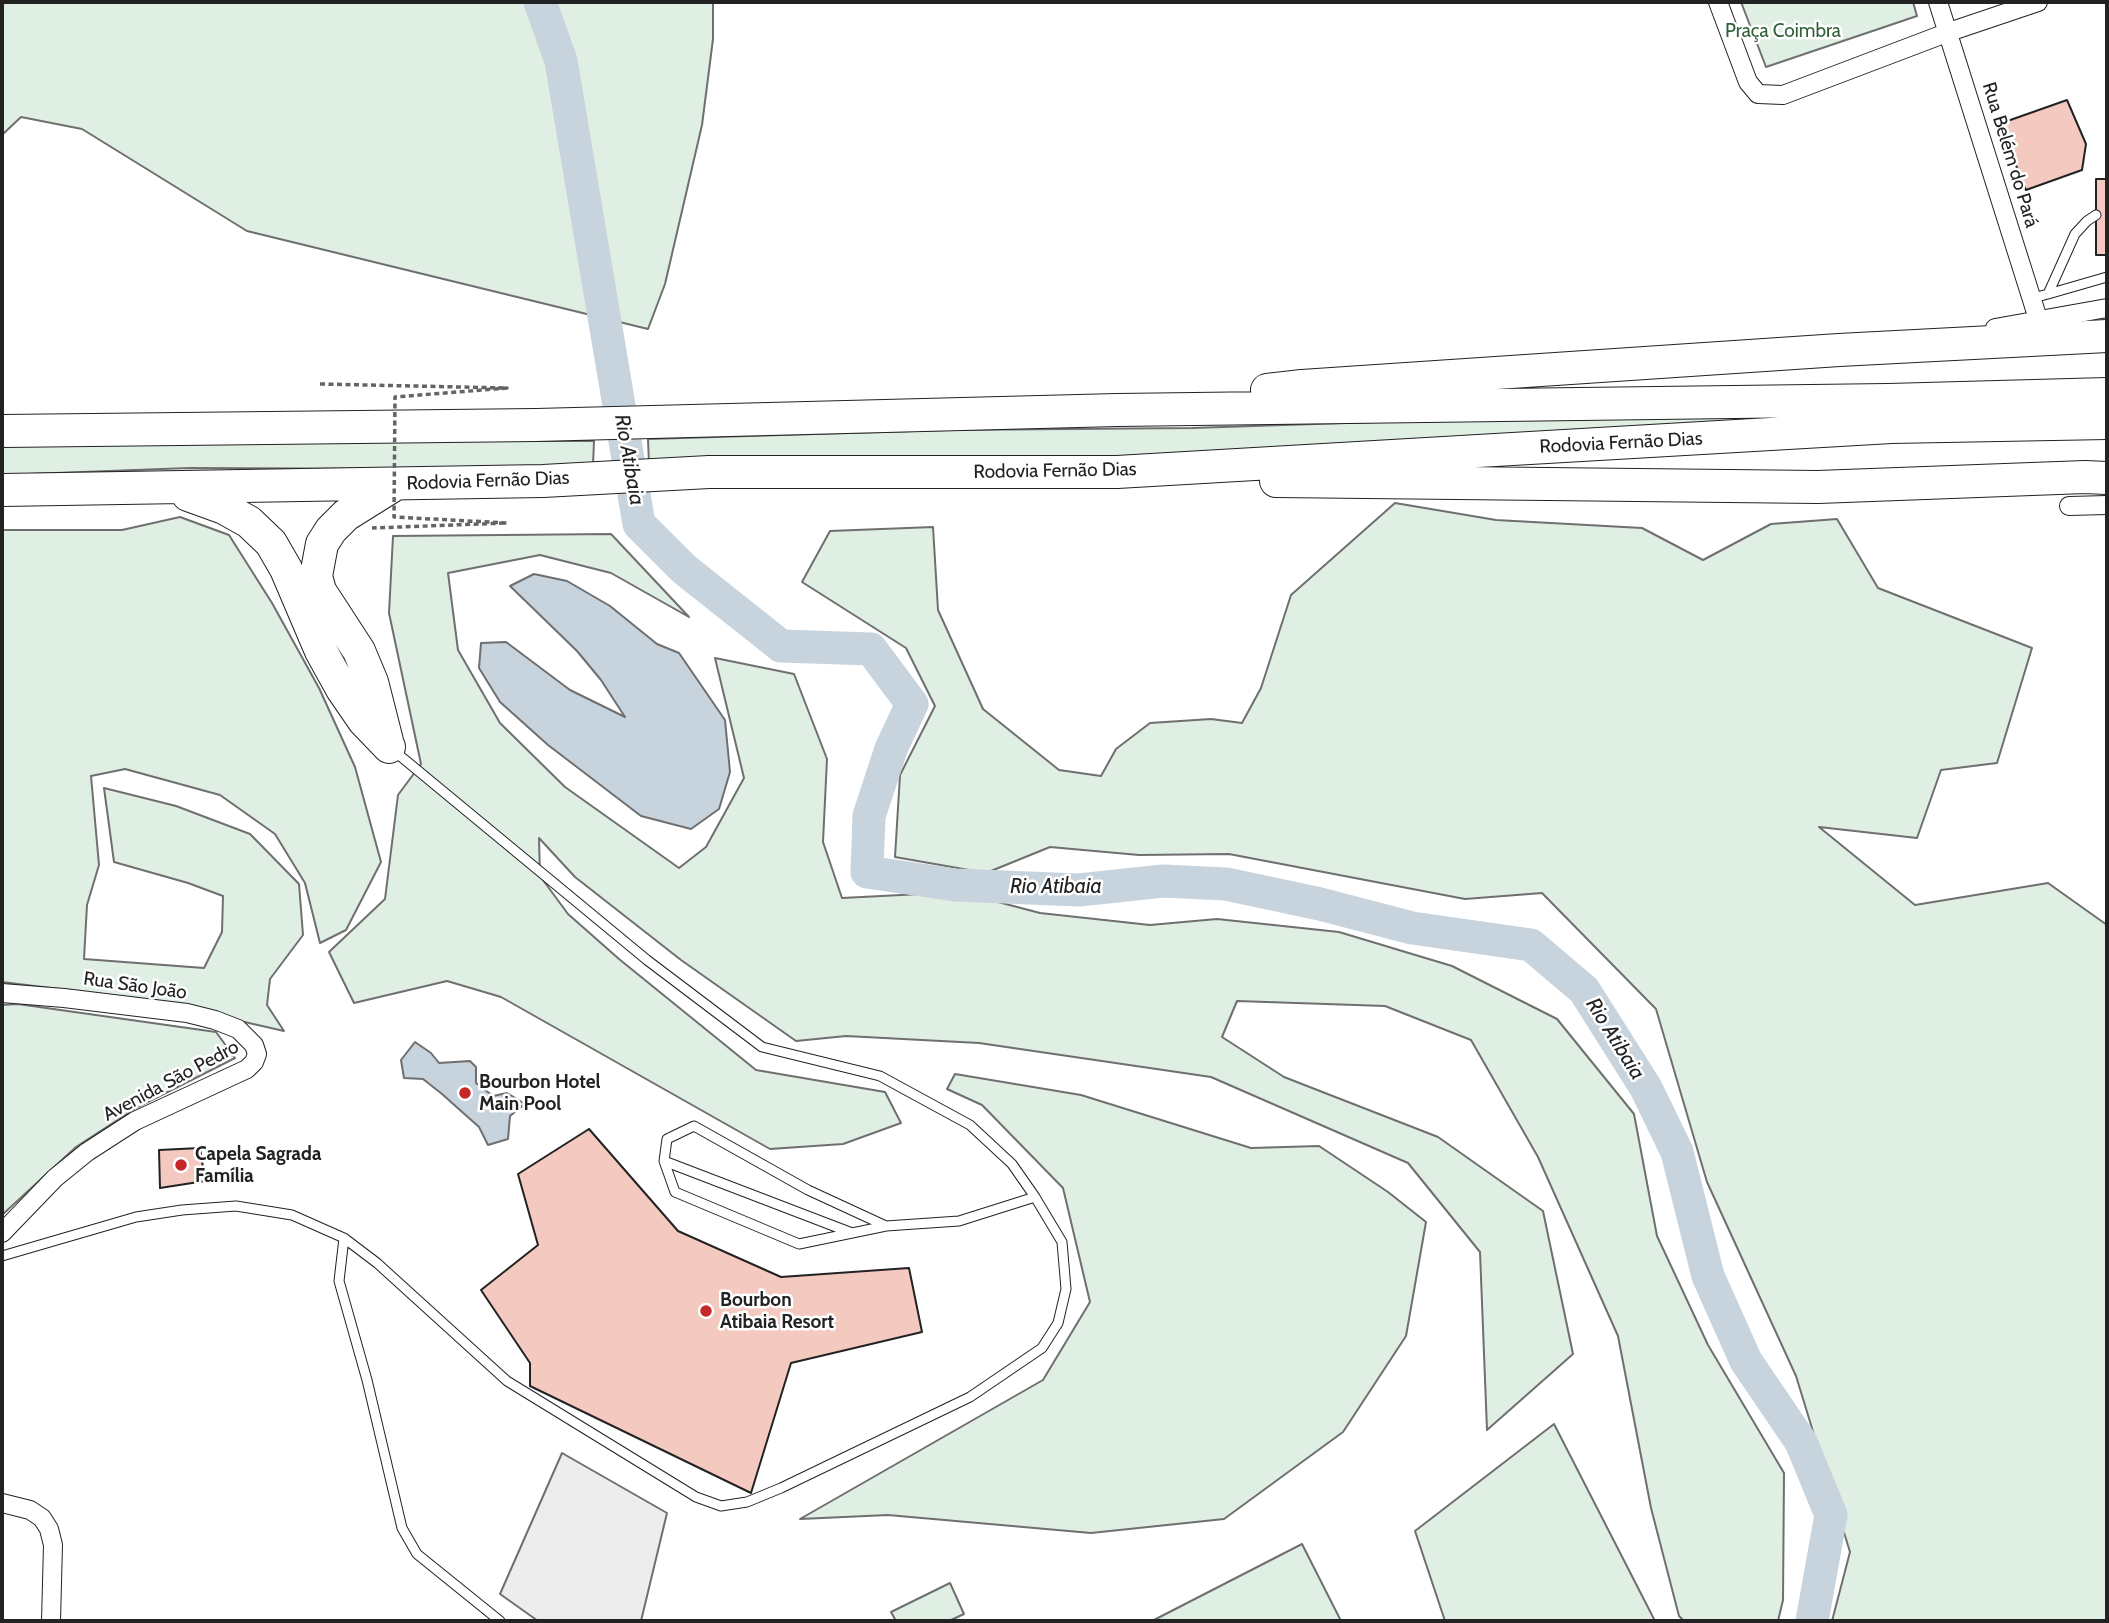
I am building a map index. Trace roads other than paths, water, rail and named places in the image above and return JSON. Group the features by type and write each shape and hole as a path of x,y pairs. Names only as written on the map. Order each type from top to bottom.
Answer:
{"highway":[{"path":"1117,410 1302,386 1839,350 2107,336"},
{"name":"Rodovia Fernão Dias","path":"2,431 536,425 1117,410 1888,400 2107,394"},
{"name":"Rodovia Fernão Dias","path":"2,490 543,481 709,472 1117,472 1891,427 2107,423"},
{"path":"1117,472 1286,482 1818,487 2107,478"},
{"path":"389,747 372,682 359,651 320,591 316,576 322,544 331,530 346,515 395,484"},
{"path":"170,489 224,508 249,522 271,543 286,569 321,651 342,689 364,721 389,747"}],"street":[{"path":"1718,2 1748,82 1758,94 1783,95 1949,32 2038,2"},
{"name":"Rua Belém do Pará","path":"1938,2 2041,296 2039,322"},
{"path":"1839,350 2039,322 2107,308"},
{"path":"2069,506 2107,505"},
{"name":"Rua São João","path":"2,993 187,1013 238,1029 254,1045"},
{"name":"Avenida São Pedro","path":"2,1233 55,1178 96,1146 135,1121 247,1069 257,1054 254,1045"},
{"path":"2,1503 30,1510 42,1518 49,1529 53,1545 51,1621"}],"lane":[{"path":"2041,296 2075,234 2096,215"},
{"path":"2041,296 2107,277"},
{"path":"2,1256 136,1217 182,1209 236,1206 292,1215 344,1238 377,1263 507,1381 696,1497 721,1506 747,1502 781,1488 958,1403 1042,1348 1058,1322 1066,1289 1062,1242 1012,1164 970,1125 880,1076 762,1047 648,960 389,747"},
{"path":"886,1226 808,1190 694,1126 667,1139 664,1161 676,1192 799,1244 886,1226 959,1221 1035,1197"},
{"path":"664,1161 852,1233"},
{"path":"344,1238 340,1263 341,1289 367,1380 402,1528 417,1554 500,1621"}],"waterway":[{"name":"Rio Atibaia","path":"540,2 561,61 639,524 684,569 781,646 871,649 912,704 891,749 869,816 867,872 955,885 1079,890 1163,881 1226,884 1320,904 1412,928 1531,945 1584,990 1646,1088 1677,1152 1708,1276 1746,1361 1801,1442 1831,1515 1812,1621"}],"place":[{"name":"Bourbon Hotel Main Pool","path":"465,1093"},
{"name":"Capela Sagrada Família","path":"181,1165"},
{"name":"Bourbon Atibaia Resort","path":"706,1311"}],"park label":[{"name":"Praça Coimbra","path":"1783,31"}]}
